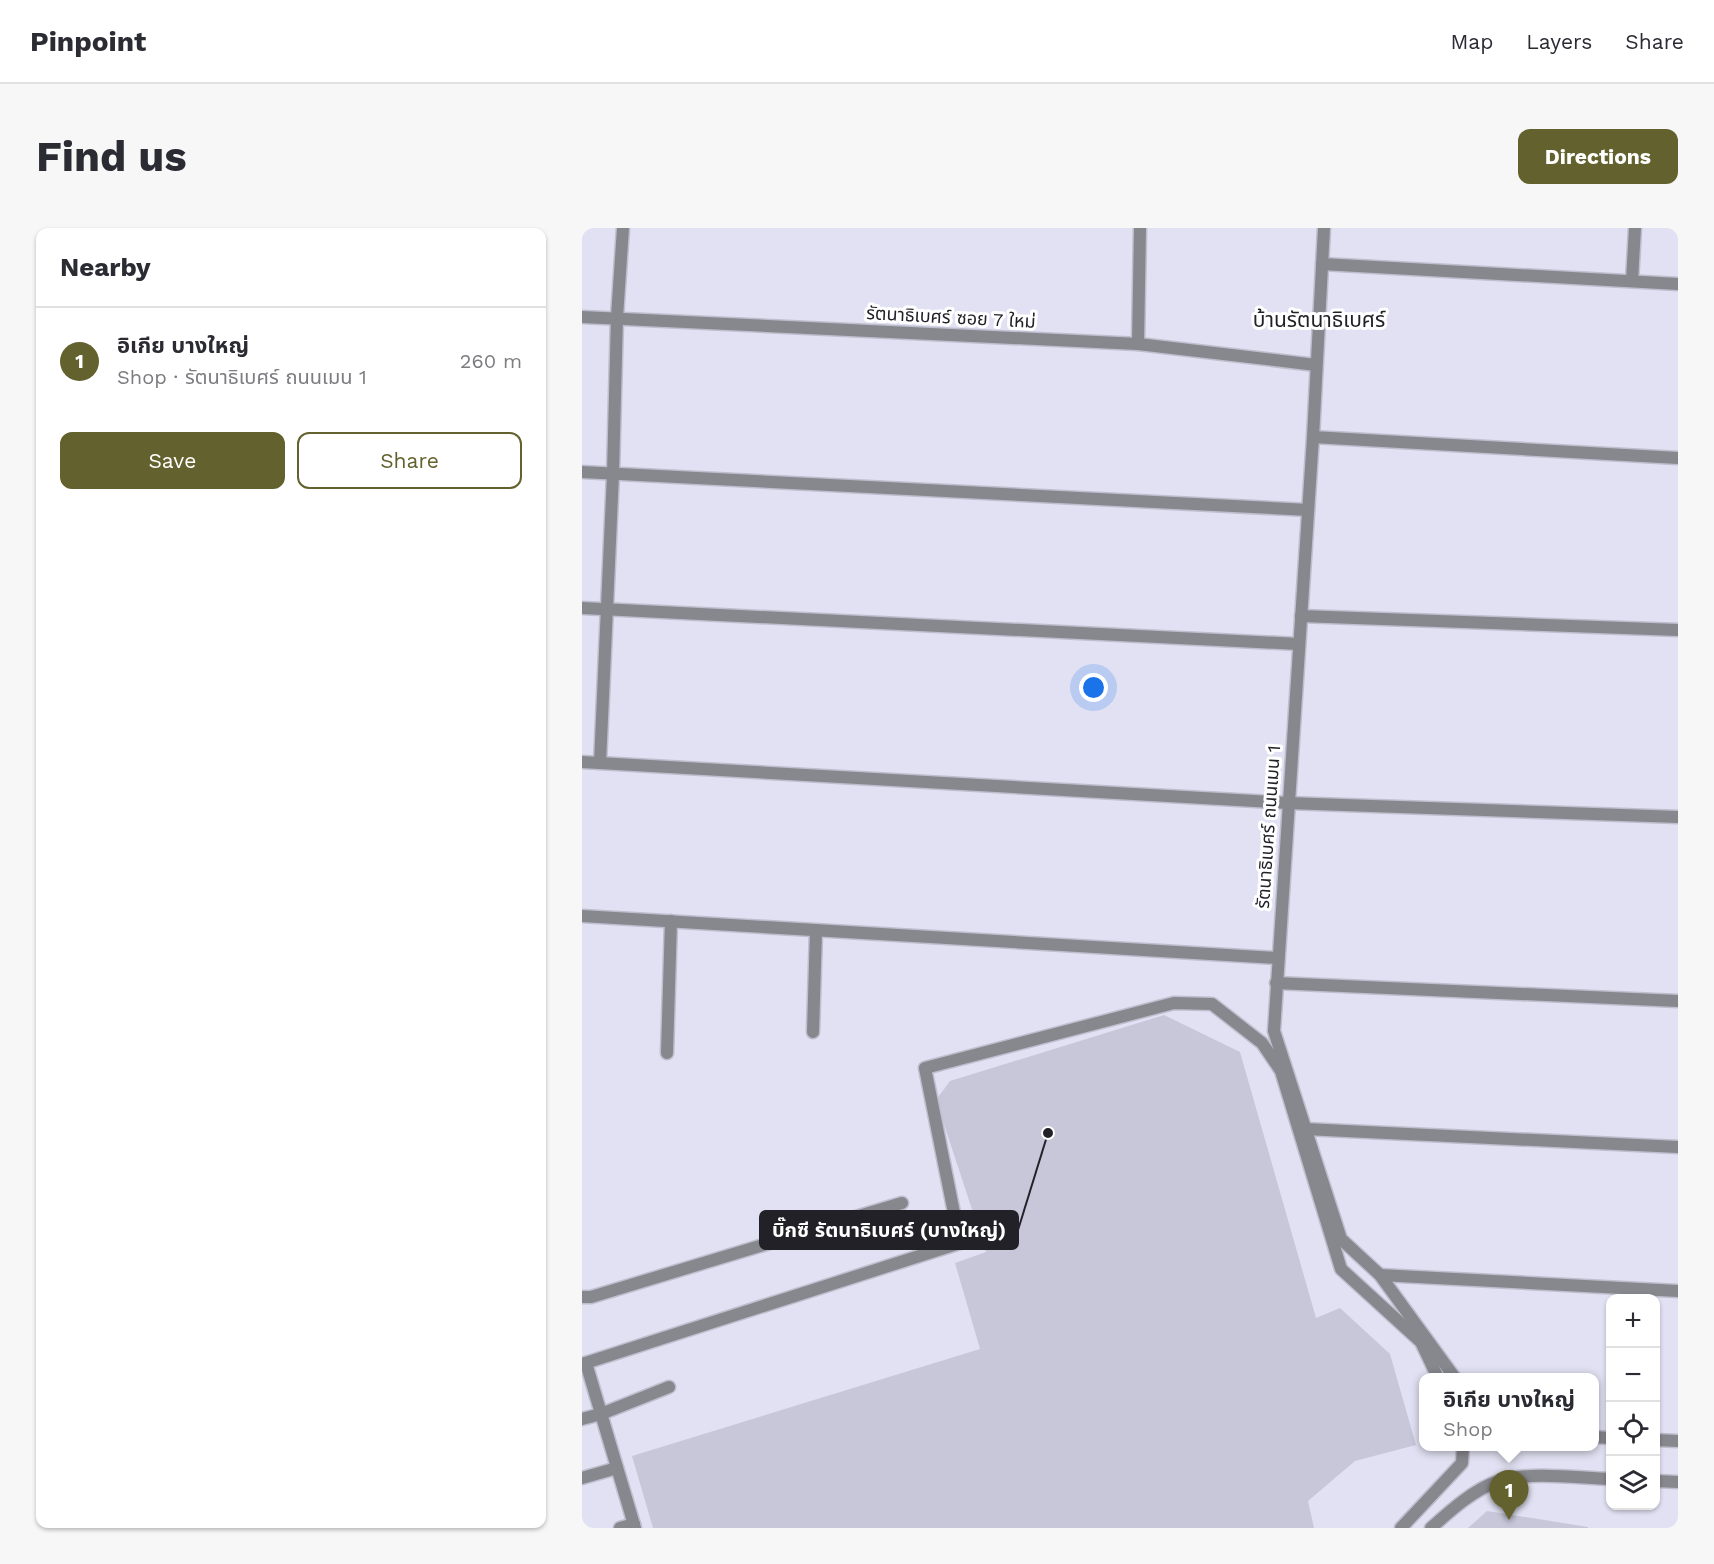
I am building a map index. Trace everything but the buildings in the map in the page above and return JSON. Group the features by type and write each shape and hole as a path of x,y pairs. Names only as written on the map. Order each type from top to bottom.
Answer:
{"street":[{"path":"600,763 613,474 617,317 623,228"},
{"path":"1138,344 1140,228"},
{"name":"รัตนาธิเบศร์ ถนนเมน 1","path":"1324,228 1274,1031 1341,1239 1380,1275 1452,1373"},
{"path":"1632,281 1635,228"},
{"path":"1322,264 1678,284"},
{"name":"รัตนาธิเบศร์ ซอย 7 ใหม่","path":"582,317 1138,344 1316,365"},
{"path":"1312,437 1678,458"},
{"path":"582,472 1308,510"},
{"path":"582,608 1299,644"},
{"path":"1301,616 1678,630"},
{"path":"582,762 1288,803 1678,817"},
{"path":"582,916 1277,958"},
{"path":"667,1053 671,921"},
{"path":"813,1032 816,931"},
{"path":"1276,983 1678,1002"},
{"path":"620,1528 634,1526 584,1363 960,1243 925,1068 1174,1003 1212,1004 1262,1043 1281,1071 1341,1269 1421,1342 1436,1373"},
{"path":"1305,1129 1678,1147"},
{"path":"582,1297 591,1297 902,1203"},
{"path":"1380,1275 1678,1291"},
{"path":"582,1419 601,1414 669,1387"},
{"path":"1660,1440 1678,1441"},
{"path":"1401,1528 1462,1462 1463,1451"},
{"path":"582,1478 617,1468"},
{"path":"1431,1528 1466,1499 1498,1481 1531,1476 1606,1479"},
{"path":"1660,1481 1678,1482"}],"place":[{"name":"บิ๊กซี รัตนาธิเบศร์ (บางใหญ่)","path":"1048,1133"},
{"name":"อิเกีย บางใหญ่","path":"1509,1520"}],"district":[{"name":"บ้านรัตนาธิเบศร์","path":"1319,319"}]}
